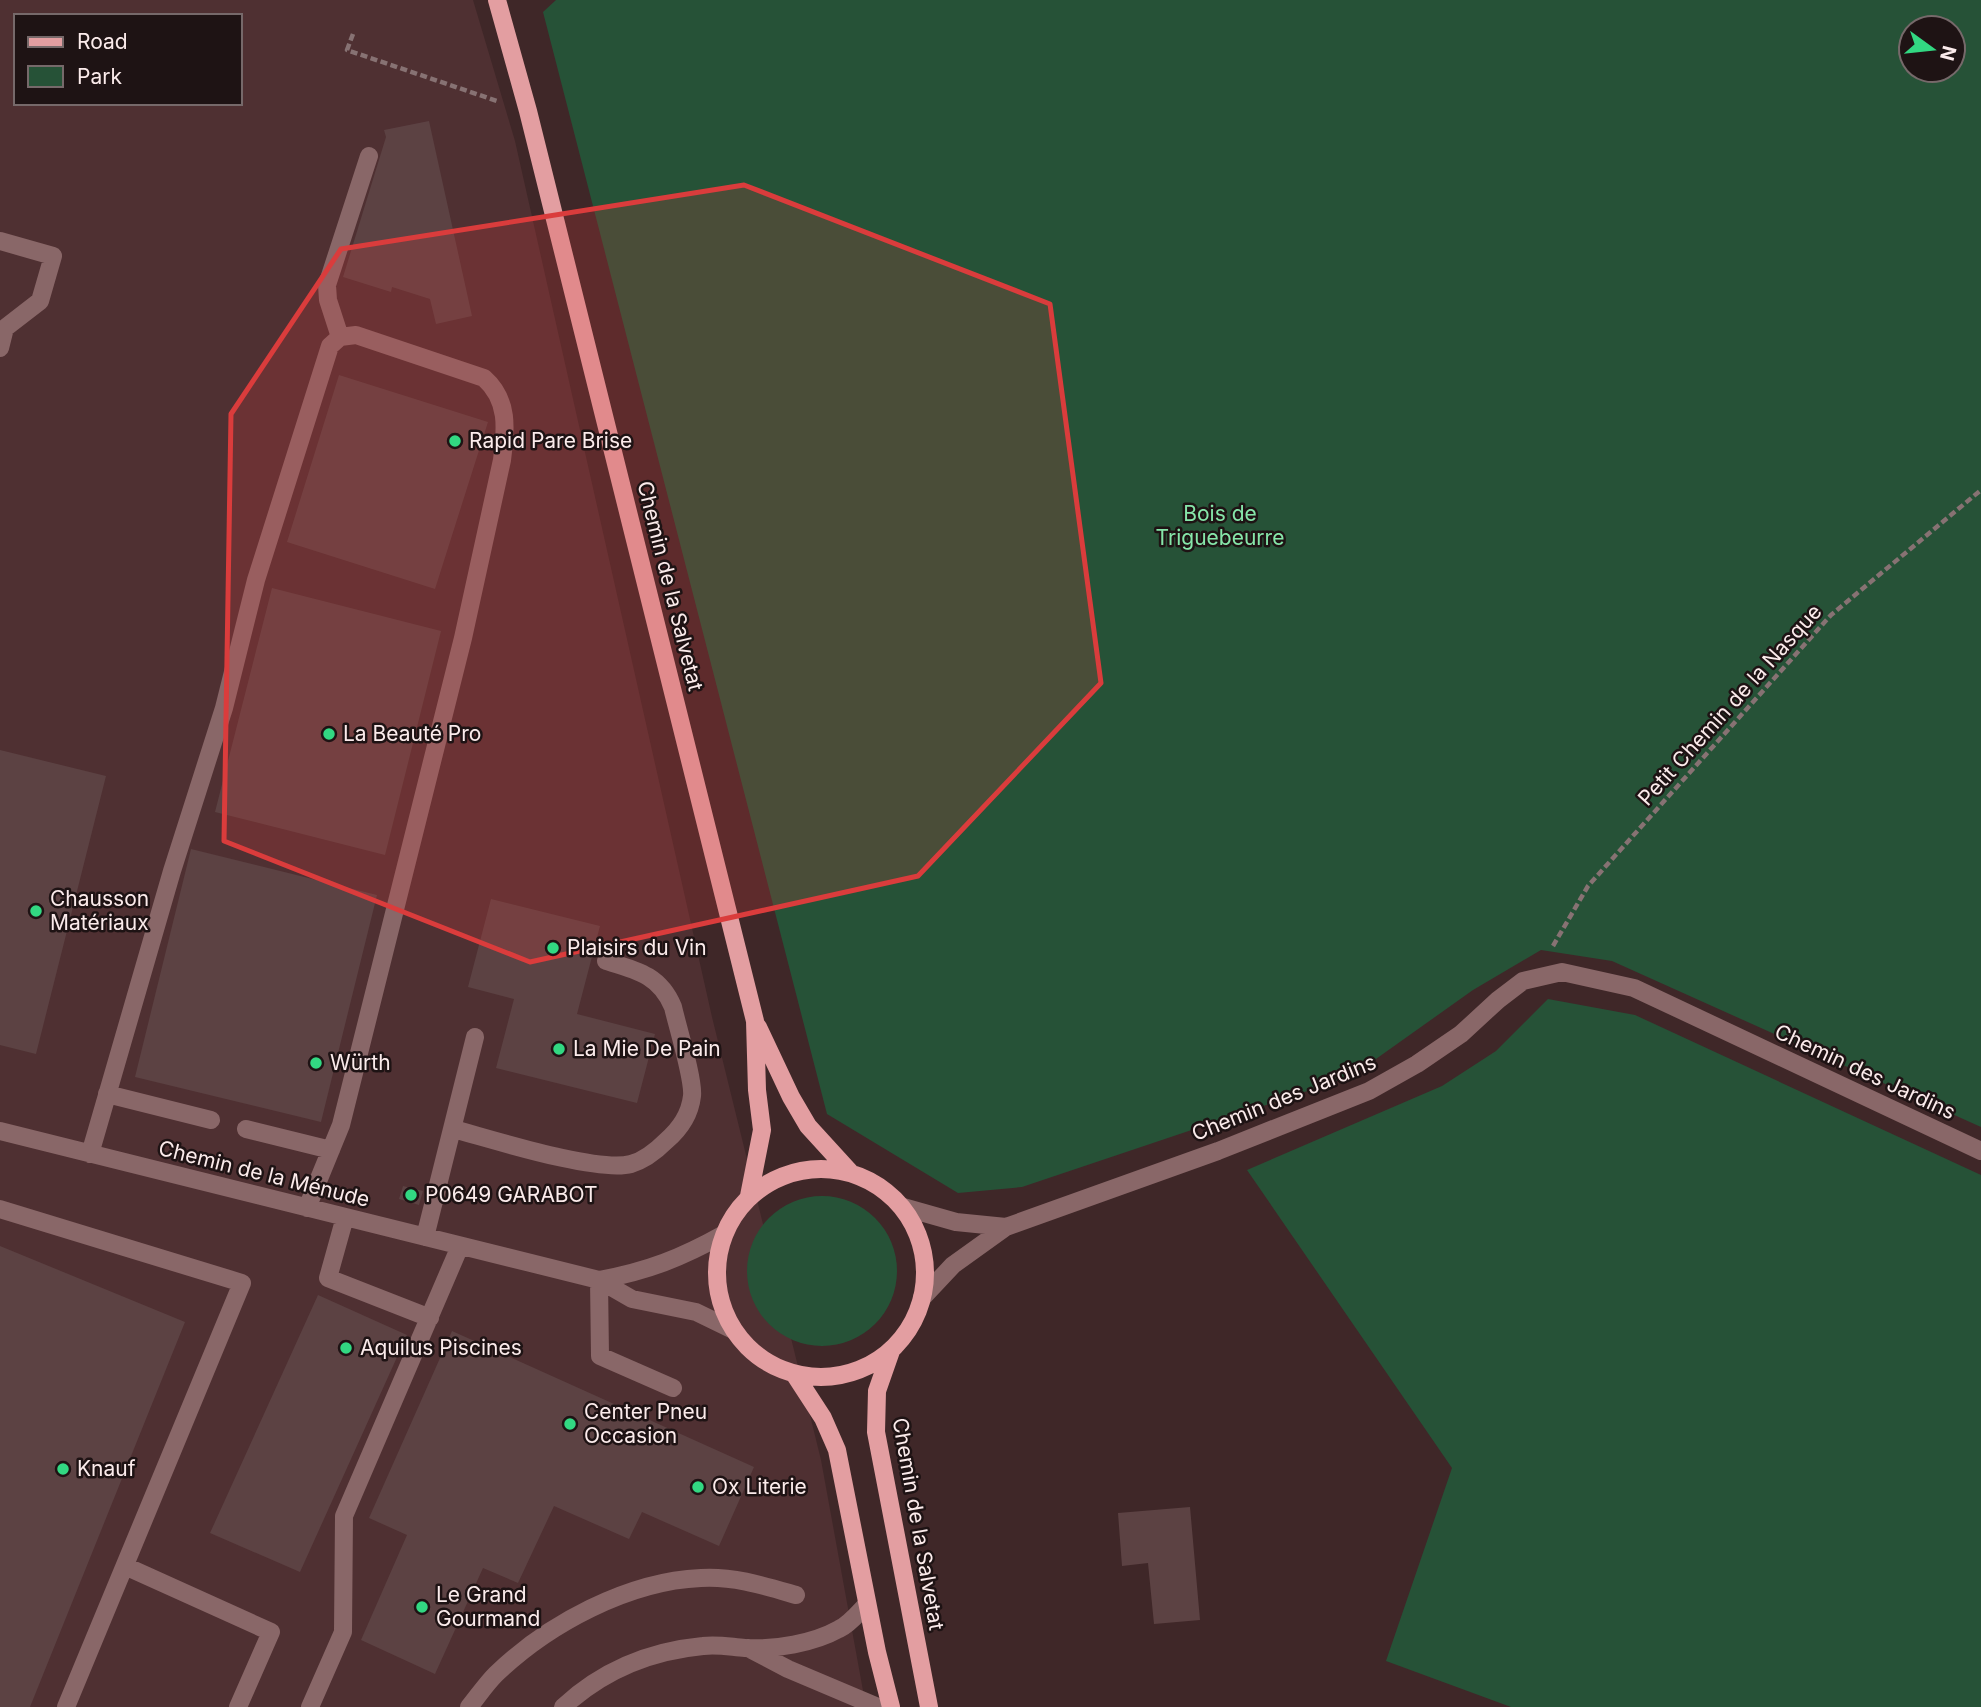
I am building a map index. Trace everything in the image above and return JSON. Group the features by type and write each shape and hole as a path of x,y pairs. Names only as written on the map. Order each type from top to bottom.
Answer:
{"main road":[{"name":"Chemin de la Salvetat","path":"497,0 528,111 755,1021 791,1097 808,1126 850,1172"},
{"name":"Chemin de la Salvetat","path":"749,1196 762,1130 757,1090 755,1021"},
{"path":"815,1168 850,1172 870,1180 893,1196 903,1207 922,1244 926,1280 922,1298 917,1315 908,1330 891,1351 870,1366 836,1377 795,1375 775,1368 758,1357 731,1329 722,1309 717,1287 717,1263 724,1234 732,1218 749,1196 787,1174 815,1168"},
{"name":"Chemin de la Salvetat","path":"891,1351 877,1391 876,1432 929,1707"},
{"path":"795,1375 823,1418 836,1450 891,1707"}],"street":[{"path":"340,337 328,300 327,285 369,156"},
{"path":"0,241 53,256 40,300 3,327 0,348"},
{"path":"90,1154 172,871 225,708 256,580 330,346 340,337 356,335 484,378 493,386 502,402 506,435 463,638 341,1125 307,1208"},
{"path":"453,1129 608,1166 628,1165 642,1160 671,1137 683,1123 693,1093 673,1007 668,996 651,976 606,961"},
{"name":"Chemin des Jardins","path":"922,1298 953,1265 1006,1227 1230,1147 1369,1091 1417,1065 1461,1034 1523,981 1562,972 1634,988 1981,1151"},
{"path":"425,1237 475,1038"},
{"path":"107,1094 211,1120"},
{"path":"246,1129 331,1150"},
{"name":"Chemin de la Ménude","path":"0,1131 599,1280 632,1298 696,1312 731,1329"},
{"name":"Chemin des Jardins","path":"903,1207 956,1222 1006,1227"},
{"path":"0,1209 242,1283 66,1707"},
{"path":"345,1217 328,1278 430,1318"},
{"name":"Chemin de la Ménude","path":"599,1280 647,1270 688,1254 724,1234"},
{"path":"310,1707 343,1632 344,1516 460,1246"},
{"path":"599,1280 600,1356 673,1388"},
{"path":"125,1566 271,1632 238,1707"},
{"path":"469,1707 497,1674 555,1628 615,1597 674,1581 703,1577 743,1580 796,1595"},
{"path":"563,1707 605,1675 646,1657 705,1645 748,1648 818,1638 842,1629 867,1604"},
{"path":"748,1648 788,1669 878,1707"}],"path":[{"path":"353,34 347,50 528,111"},
{"name":"Petit Chemin de la Nasque","path":"1544,975 1555,940 1588,886 1831,615 1981,490"}],"highlighted area":[{"path":"744,185 1050,304 1101,683 918,876 530,962 224,841 231,414 341,249"}],"shaded area":[{"path":"0,0 473,0 515,141 712,1017 821,1460 866,1707 0,1707"}],"green space":[{"name":"Bois de Triguebeurre","path":"556,0 1981,0 1981,1127 1612,961 1541,950 1473,990 1352,1076 1022,1187 958,1193 827,1114 543,12"},
{"path":"1548,999 1635,1015 1981,1175 1981,1707 1511,1707 1386,1661 1452,1468 1247,1170 1442,1086 1496,1051"},
{"path":"822,1196 851,1202 875,1218 891,1242 897,1271 891,1300 875,1324 851,1340 822,1346 793,1340 769,1324 753,1300 747,1271 753,1242 769,1218 793,1202"}],"building":[{"path":"429,121 472,316 436,324 430,299 392,287 391,292 343,277 386,137 384,130"},
{"path":"339,375 488,422 435,589 287,542"},
{"path":"272,588 441,631 385,855 215,812"},
{"name":"Chausson Matériaux","path":"0,750 106,776 36,1054 0,1045"},
{"path":"191,849 377,895 321,1122 135,1077"},
{"path":"491,899 600,926 577,1014 655,1034 637,1103 496,1068 514,999 468,987"},
{"name":"P0649 GARABOT","path":"403,1186 423,1191 419,1205 399,1199"},
{"name":"Knauf","path":"0,1246 185,1322 30,1707 0,1707"},
{"path":"318,1295 407,1335 300,1572 210,1533"},
{"path":"452,1331 754,1467 719,1546 642,1512 629,1539 554,1506 518,1583 483,1568 435,1674 361,1640 407,1535 369,1518"},
{"path":"1190,1507 1200,1620 1154,1624 1148,1563 1122,1566 1118,1513"}],"place":[{"name":"Rapid Pare Brise","path":"455,441"},
{"name":"La Beauté Pro","path":"329,734"},
{"name":"Chausson Matériaux","path":"36,911"},
{"name":"Plaisirs du Vin","path":"553,948"},
{"name":"La Mie De Pain","path":"559,1049"},
{"name":"Würth","path":"316,1063"},
{"name":"P0649 GARABOT","path":"411,1195"},
{"name":"Aquilus Piscines","path":"346,1348"},
{"name":"Center Pneu Occasion","path":"570,1424"},
{"name":"Knauf","path":"63,1469"},
{"name":"Ox Literie","path":"698,1487"},
{"name":"Le Grand Gourmand","path":"422,1607"}]}
